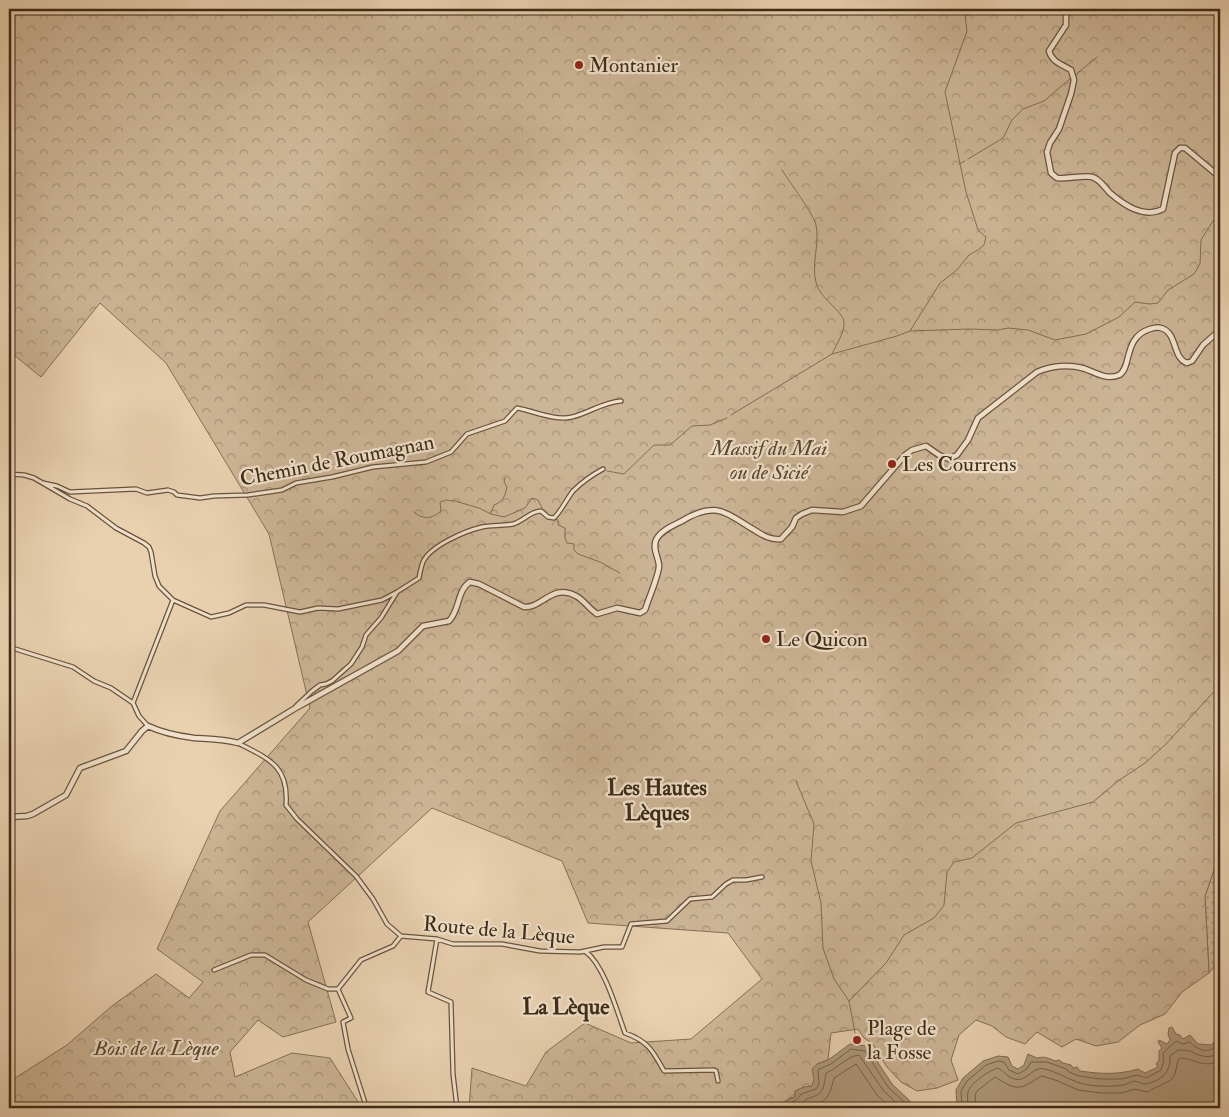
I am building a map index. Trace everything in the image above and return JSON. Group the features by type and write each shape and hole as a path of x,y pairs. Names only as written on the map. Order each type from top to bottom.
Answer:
{"street":[{"path":"1066,9 1066,25 1049,51 1051,57 1058,64 1071,70 1074,80 1064,116 1047,152 1051,173 1057,178 1091,176 1126,204 1139,211 1154,214 1163,209 1175,153 1180,148 1185,148 1220,175"},
{"path":"9,647 73,667 94,682 117,691 133,703 139,716 148,726 180,736 238,743 294,709 398,651 423,626 450,621 455,614 462,592 468,584 480,584 524,607 531,606 553,594 563,592 578,597 596,614 617,608 640,613 645,610 659,568 655,548 657,538 664,531 687,518 706,510 720,511 731,515 767,538 781,539 792,527 796,518 802,514 812,510 843,512 861,506 905,455 912,450 926,446 949,459 957,455 968,440 978,418 1037,372 1046,368 1073,367 1109,377 1120,374 1134,340 1147,330 1159,327 1166,330 1171,336 1179,358 1187,363 1192,361 1202,345 1220,330"},
{"name":"Chemin de Roumagnan","path":"43,484 57,486 70,492 136,489 147,493 168,490 188,498 248,495 282,490 296,483 373,467 426,462 450,452 467,434 505,421 517,408 561,418 571,417 612,402 621,401"},
{"path":"9,474 24,475 70,500 87,506 116,528 149,547 159,586 173,600 211,617 230,614 246,606 264,605 300,612 318,608 338,609 382,600 419,578 423,562 440,544 481,527 514,524 523,521 536,511 541,510 548,517 554,518 561,511 572,492 588,477 603,469"},
{"path":"294,709 312,691 320,685 332,681 351,664 362,647 366,634 381,618 397,592"},
{"path":"133,703 173,600"},
{"path":"9,817 28,816 66,795 80,768 126,751 148,726"},
{"name":"Route de la Lèque","path":"238,743 267,760 279,770 285,778 286,805 297,819 356,876 388,924 401,936 437,939 453,944 502,944 540,950 586,951 604,947 622,947 631,924 667,921 690,900 712,898 733,880 762,877"},
{"path":"214,970 251,955 265,955 306,980 328,989 338,988 361,960 393,946 401,936"},
{"path":"437,939 428,992 450,1002 453,1074 457,1108"},
{"path":"586,951 592,956 605,980 625,1033 643,1040 652,1050 664,1071 714,1070 716,1071 718,1081"},
{"path":"338,988 351,1018 343,1022 348,1049 365,1108"}],"green space":[{"name":"Massif du Mai ou de Sicié","path":"9,9 1220,9 1220,853 1205,896 1209,973 1182,992 1165,1014 1140,1025 1118,1042 1096,1046 1076,1039 1062,1047 1037,1032 1025,1044 1006,1037 992,1026 976,1020 959,1035 951,1060 958,1080 937,1088 917,1091 901,1082 887,1067 872,1043 864,1038 858,1029 831,1033 828,1060 817,1064 812,1086 795,1091 795,1097 789,1098 781,1108 469,1108 472,1068 526,1086 546,1052 585,1023 631,1043 691,1039 762,979 728,933 588,923 562,861 432,808 308,922 336,1022 283,1037 258,1020 230,1052 235,1077 292,1053 330,1058 362,1108 10,1108 9,1082 67,1045 112,1006 156,974 189,998 203,982 157,949 220,811 310,708 269,534 166,363 100,303 41,377 9,351"},
{"path":"1220,853 1220,960 1209,973 1205,896"}],"water":[{"path":"1220,1021 1220,1108 956,1108 956,1090 963,1078 983,1061 998,1056 1008,1057 1012,1066 1018,1069 1024,1065 1028,1054 1037,1058 1044,1057 1055,1061 1059,1060 1071,1065 1073,1068 1077,1067 1080,1071 1109,1073 1138,1069 1145,1073 1158,1067 1156,1064 1159,1060 1159,1051 1162,1048 1158,1042 1159,1040 1167,1044 1170,1040 1169,1028 1172,1027 1176,1034 1180,1035 1183,1039 1190,1035 1198,1044 1211,1045 1219,1037"},
{"path":"850,1044 867,1046 892,1084 909,1100 914,1108 781,1108 783,1102 795,1097 795,1091 812,1086 814,1079 812,1069 817,1064 828,1060"}],"waterway":[{"path":"910,331 940,283 957,270 969,255 984,245 986,237 978,230 966,192 945,92 967,31 963,9"},
{"path":"1074,76 1097,57"},
{"path":"968,159 1003,138 1012,120 1023,109 1044,101 1071,78"},
{"path":"959,164 965,161"},
{"path":"782,170 816,225 817,239 814,268 818,288 843,318 842,334 832,354"},
{"path":"731,415 832,354 910,331 998,330 1008,328 1028,330 1055,340 1086,334 1119,317 1135,302 1158,303 1168,290 1194,274 1200,264 1201,240 1213,221 1220,214"},
{"path":"607,471 624,474 654,445 670,445 692,426 710,425 727,418"},
{"path":"491,513 494,505 500,502 504,496 507,487 504,482 505,478"},
{"path":"414,512 424,517 434,516 441,511 440,502 446,500 479,508 491,514 504,517 525,508 532,498 538,500 544,512"},
{"path":"555,518 558,520 558,525 565,528 567,543 574,544 574,550 578,554 600,562 620,573"},
{"path":"855,1033 849,1001 886,963 904,935 934,918 944,905 947,872 954,862 972,858 1016,823 1093,802 1118,781 1145,763 1165,745 1220,685"},
{"path":"796,781 814,824 811,861 821,903 823,948 834,979 849,1001"}],"place":[{"name":"Montanier","path":"579,65"},
{"name":"Les Courrens","path":"892,464"},
{"name":"Le Quicon","path":"766,639"},
{"name":"Plage de la Fosse","path":"857,1040"}],"district":[{"name":"Les Hautes Lèques","path":"657,800"},
{"name":"La Lèque","path":"566,1006"}],"park label":[{"name":"Bois de la Lèque","path":"156,1048"}]}
